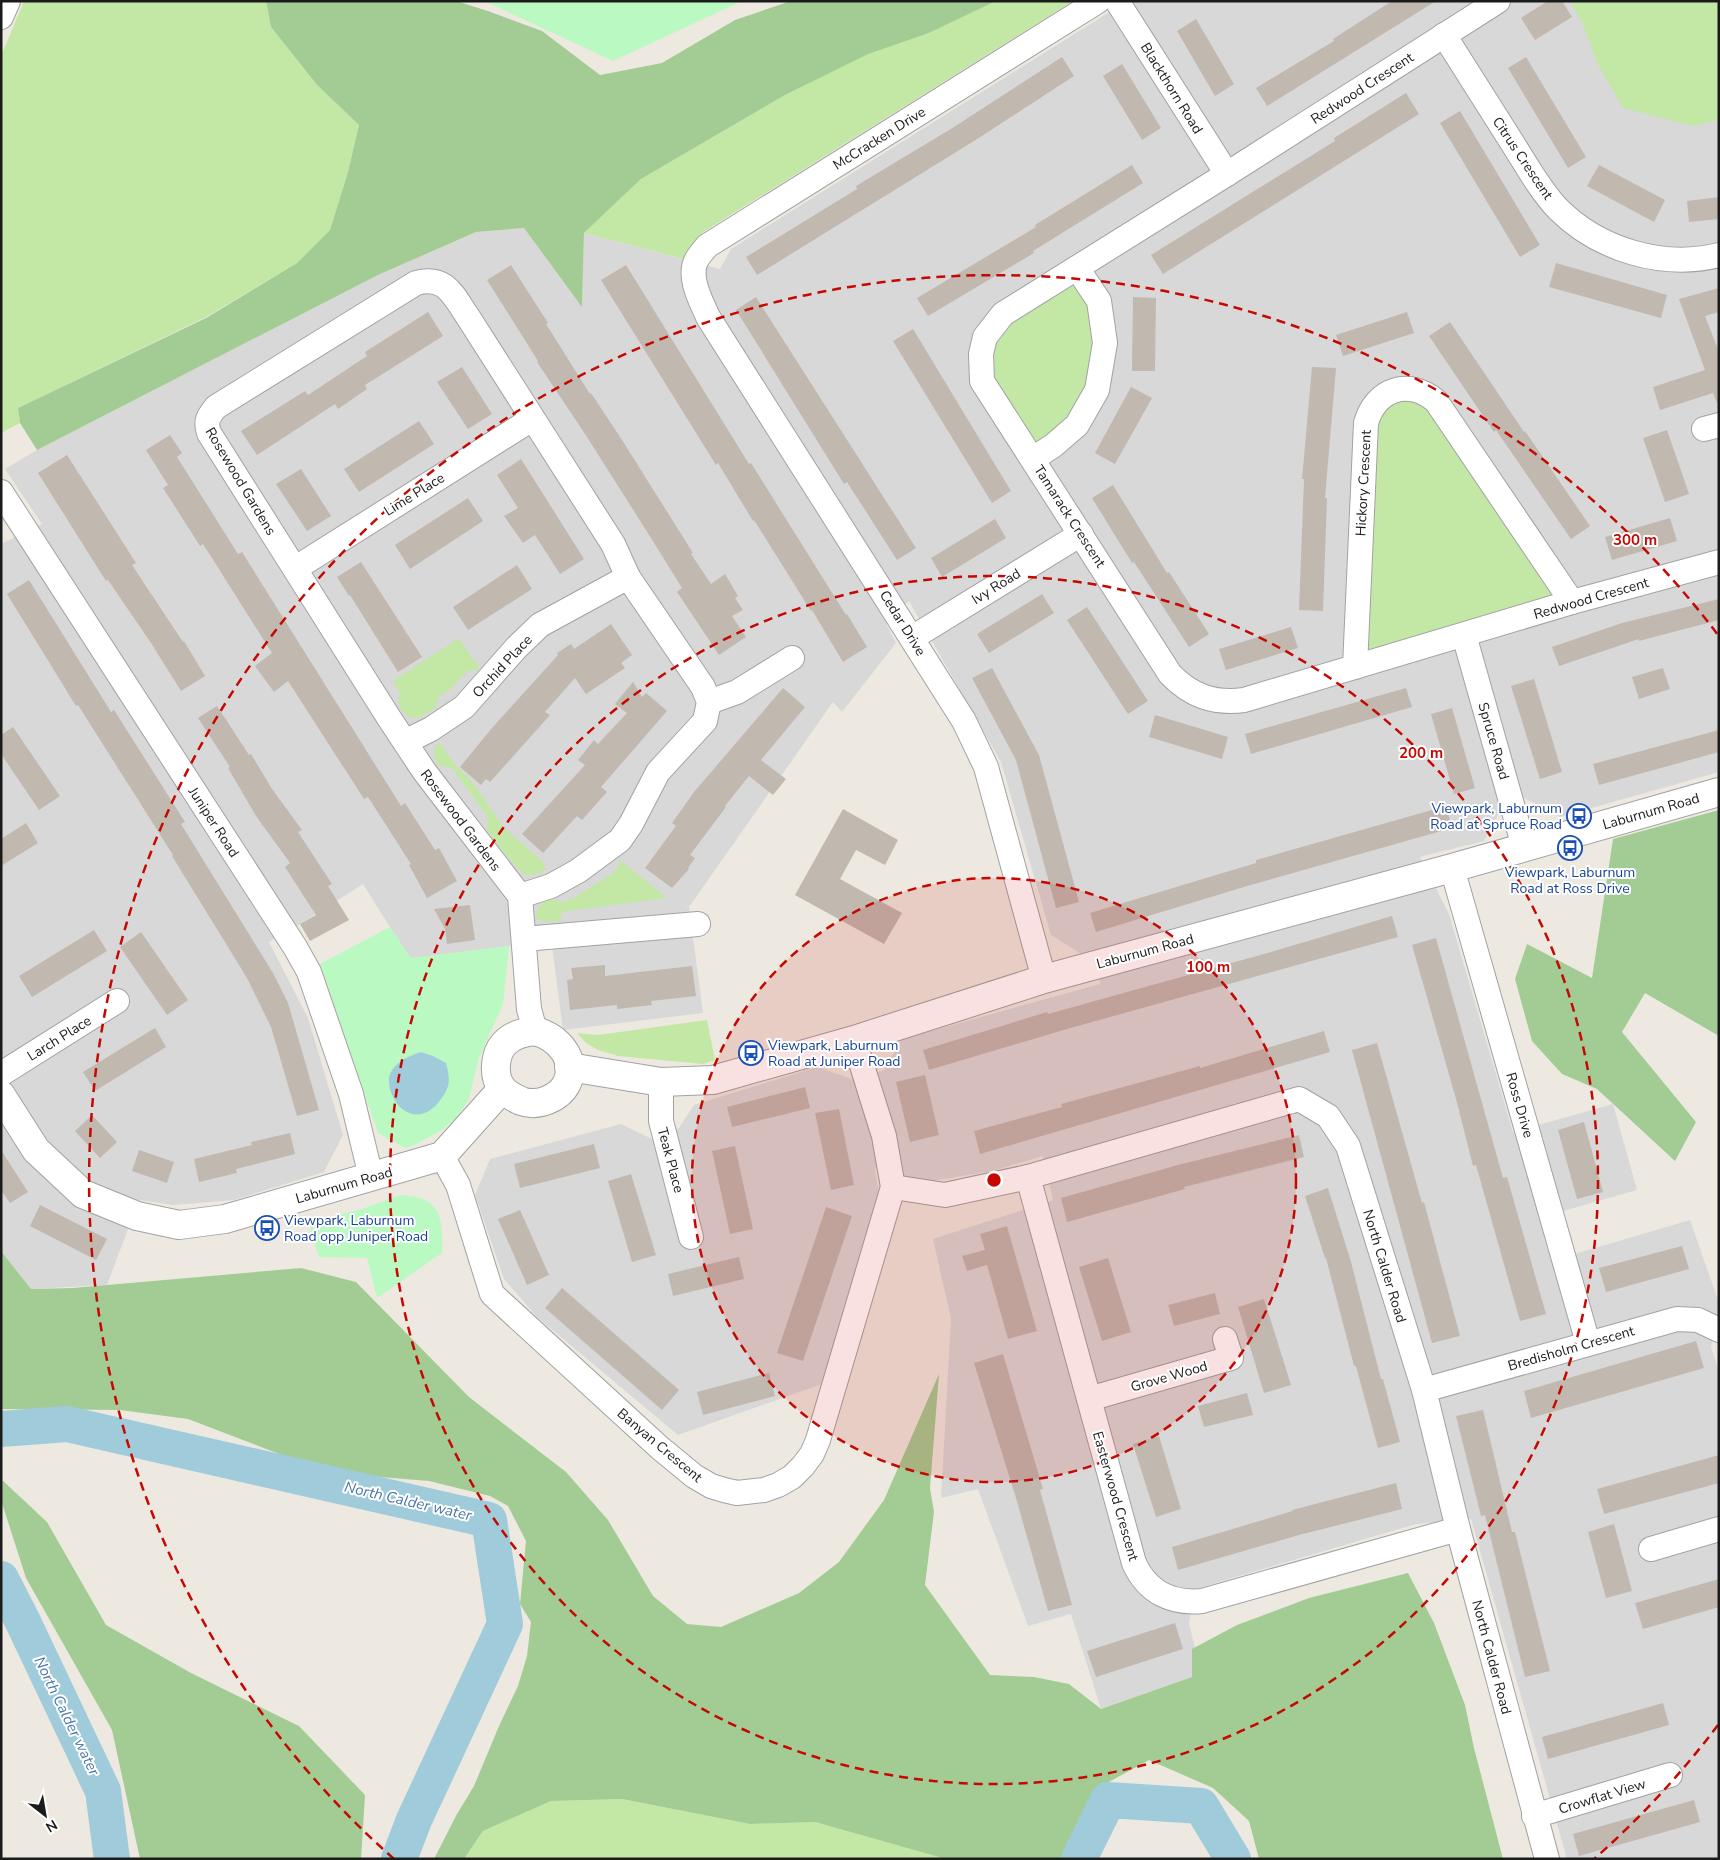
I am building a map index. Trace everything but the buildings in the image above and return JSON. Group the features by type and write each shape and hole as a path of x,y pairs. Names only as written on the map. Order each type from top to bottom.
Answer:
{"street":[{"name":"McCracken Drive","path":"698,296 694,273 696,260 707,246 1098,1"},
{"name":"Blackthorn Road","path":"1117,1 1227,174"},
{"name":"Redwood Crescent","path":"1227,174 1498,1"},
{"name":"Citrus Crescent","path":"1444,35 1545,194 1574,223 1591,235 1610,244 1647,256 1686,260 1719,255"},
{"name":"Tamarack Crescent","path":"1227,174 1003,314 985,337 982,354 982,382 1170,674 1188,690 1220,701 1244,700 1464,635"},
{"path":"1033,459 1054,445 1077,425 1098,390 1105,343 1099,301 1077,268"},
{"name":"Rosewood Gardens","path":"520,896 424,771 209,432 206,423 207,417 216,407 416,283 434,281 443,284 450,291 613,544 628,577 703,687 709,702"},
{"name":"Cedar Drive","path":"698,296 713,326 964,721 986,768 1044,979"},
{"name":"Hickory Crescent","path":"1355,667 1366,423 1373,405 1395,390 1414,389 1436,401 1572,602"},
{"name":"Lime Place","path":"296,568 532,419"},
{"name":"Juniper Road","path":"1,492 9,522 300,955 309,972 351,1094 372,1177"},
{"name":"Ivy Road","path":"912,638 1081,534"},
{"name":"Redwood Crescent","path":"1464,635 1572,602 1719,562"},
{"name":"Orchid Place","path":"405,742 430,729 464,707 517,648 540,626 628,577"},
{"name":"Spruce Road","path":"1464,635 1524,847"},
{"path":"535,1031 529,1009 520,896 551,886 578,871 620,840 631,824 658,772 705,721 709,702 737,692 792,658"},
{"name":"Laburnum Road","path":"570,1067 662,1082 713,1080 854,1040 1044,979 1452,868 1719,792"},
{"name":"Ross Drive","path":"1452,868 1588,1343"},
{"path":"524,940 698,924"},
{"name":"Larch Place","path":"1,1074 117,1001"},
{"path":"535,1031 547,1034 556,1041 565,1051 570,1067 567,1083 550,1100 538,1104 526,1103 502,1089 497,1079 496,1070 498,1056 503,1045 523,1032 535,1031"},
{"name":"Banyan Crescent","path":"442,1156 458,1185 492,1294 674,1459 702,1482 737,1493 764,1490 792,1477 812,1454 818,1440 894,1187 884,1136 854,1040"},
{"name":"Teak Place","path":"662,1082 661,1122 691,1237"},
{"path":"442,1156 502,1089"},
{"name":"Laburnum Road","path":"1,1095 36,1150 83,1194 137,1216 179,1225 225,1219 442,1156"},
{"name":"North Calder Road","path":"894,1187 944,1195 1028,1177 1299,1099 1328,1116 1348,1146 1424,1390 1458,1529 1547,1859"},
{"name":"Easterwood Crescent","path":"1028,1177 1132,1554 1140,1575 1155,1590 1177,1600 1189,1602 1214,1599 1458,1529"},
{"name":"Bredisholm Crescent","path":"1424,1390 1677,1319 1698,1320 1719,1330"},
{"name":"Grove Wood","path":"1089,1399 1231,1358 1225,1339"},
{"path":"1651,1549 1719,1529"},
{"name":"Crowflat View","path":"1534,1816 1670,1775"}],"shaded area":[{"path":"1127,1 1719,1 1719,772 1560,817 1524,798 1501,809 1484,841 1420,857 1449,914 1513,1132 1613,1104 1637,1190 1539,1218 1551,1261 1690,1220 1719,1303 1719,1314 1711,1347 1719,1371 1719,1859 1567,1859 1471,1519 1416,1524 1195,1589 1189,1623 1201,1674 1101,1709 1071,1614 1028,1626 978,1489 941,1498 951,1319 933,1239 1053,1200 1043,1156 992,1171 926,1182 875,1168 880,1201 822,1384 678,1435 537,1317 504,1279 475,1195 490,1159 621,1124 654,1140 679,1128 694,1105 817,1067 855,1080 884,1070 902,1039 1100,984 1097,953 1083,955 1051,935 1001,762 909,601 886,623 896,643 842,712 833,702 689,907 703,1013 563,1030 552,946 509,946 410,959 363,884 269,942 308,1018 343,1135 324,1172 234,1200 173,1205 139,1200 107,1285 31,1289 1,1251 1,544 42,524 5,469 37,450 378,275 476,232 524,228 582,306 584,233 720,269 731,249"}],"green space":[{"path":"24,1 266,1 271,27 317,85 359,125 348,172 330,230 297,263 206,317 18,408 20,423 1,433 1,56"},
{"path":"266,1 456,1 542,31 600,75 662,63 735,20 791,1 996,1 929,33 868,54 785,95 641,179 584,233 582,307 524,228 476,232 378,275 37,450 20,423 18,408 206,318 297,263 330,230 348,172 359,125 317,85 271,27"},
{"path":"484,1 742,1 613,61"},
{"path":"996,1 1073,1 703,232 687,260 584,233 641,179 785,95 868,53 929,33"},
{"path":"1570,1 1719,1 1719,120 1693,126 1623,108 1598,65 1582,22"},
{"path":"1077,268 1099,301 1097,390 1033,459 981,354 985,337"},
{"path":"1414,389 1572,602 1355,667 1368,414"},
{"path":"459,638 480,667 477,670 467,671 451,689 438,697 436,707 430,711 415,718 407,715 398,704 400,693 393,681"},
{"path":"439,742 457,767 469,778 505,829 542,861 546,870 538,874 523,874 505,854 487,830 488,817 452,768 439,766 434,754 436,745"},
{"path":"1719,810 1719,1036 1645,993 1622,1032 1696,1122 1675,1161 1597,1089 1562,1074 1532,1041 1515,979 1527,944 1592,978 1613,839"},
{"path":"620,860 667,898 561,912 561,921 547,922 537,920 537,912 542,904 551,899 563,902 574,898 616,871"},
{"path":"390,927 411,958 509,946 503,1004 479,1058 469,1099 457,1117 441,1131 405,1148 378,1133 320,964"},
{"path":"707,1020 715,1060 703,1064 618,1056 598,1050 586,1043 577,1033 598,1035"},
{"path":"400,1195 420,1198 434,1207 438,1213 442,1228 442,1253 377,1298 367,1258 319,1257 308,1223 362,1209"},
{"path":"1,1251 31,1289 73,1288 301,1268 356,1282 469,1397 566,1472 608,1520 653,1596 687,1624 721,1627 799,1593 839,1562 884,1500 939,1374 930,1488 934,1512 925,1585 990,1675 1034,1677 1069,1684 1101,1709 1192,1677 1192,1649 1237,1625 1309,1598 1408,1573 1434,1623 1465,1705 1474,1748 1503,1859 1259,1859 1249,1821 1213,1788 1149,1760 1107,1783 1067,1859 946,1859 815,1822 750,1824 622,1799 551,1801 483,1831 464,1859 434,1859 474,1786 518,1686 527,1656 531,1622 520,1604 526,1541 508,1506 490,1496 429,1481 332,1473 188,1419 120,1410 1,1409"},
{"path":"1,1479 47,1522 106,1625 191,1673 299,1726 365,1795 361,1859 140,1859 112,1730 26,1578 1,1500"},
{"path":"622,1799 750,1824 815,1822 946,1859 464,1859 483,1831 551,1801"}],"water":[{"path":"421,1052 446,1063 449,1082 447,1090 434,1107 427,1112 412,1114 399,1106 390,1089 389,1078 392,1070 399,1063"}],"waterway":[{"name":"North Calder water","path":"1,1429 67,1424 489,1520 505,1624 414,1820 399,1859"},
{"name":"North Calder water","path":"1,1579 103,1791 112,1859"},
{"name":"North Calder water","path":"1079,1859 1108,1800 1201,1806 1233,1859"}],"place":[{"name":"Viewpark, Laburnum Road at Spruce Road","path":"1579,816"},
{"name":"Viewpark, Laburnum Road at Ross Drive","path":"1570,848"},
{"name":"Viewpark, Laburnum Road at Juniper Road","path":"751,1053"},
{"name":"Viewpark, Laburnum Road opp Juniper Road","path":"267,1228"}]}
